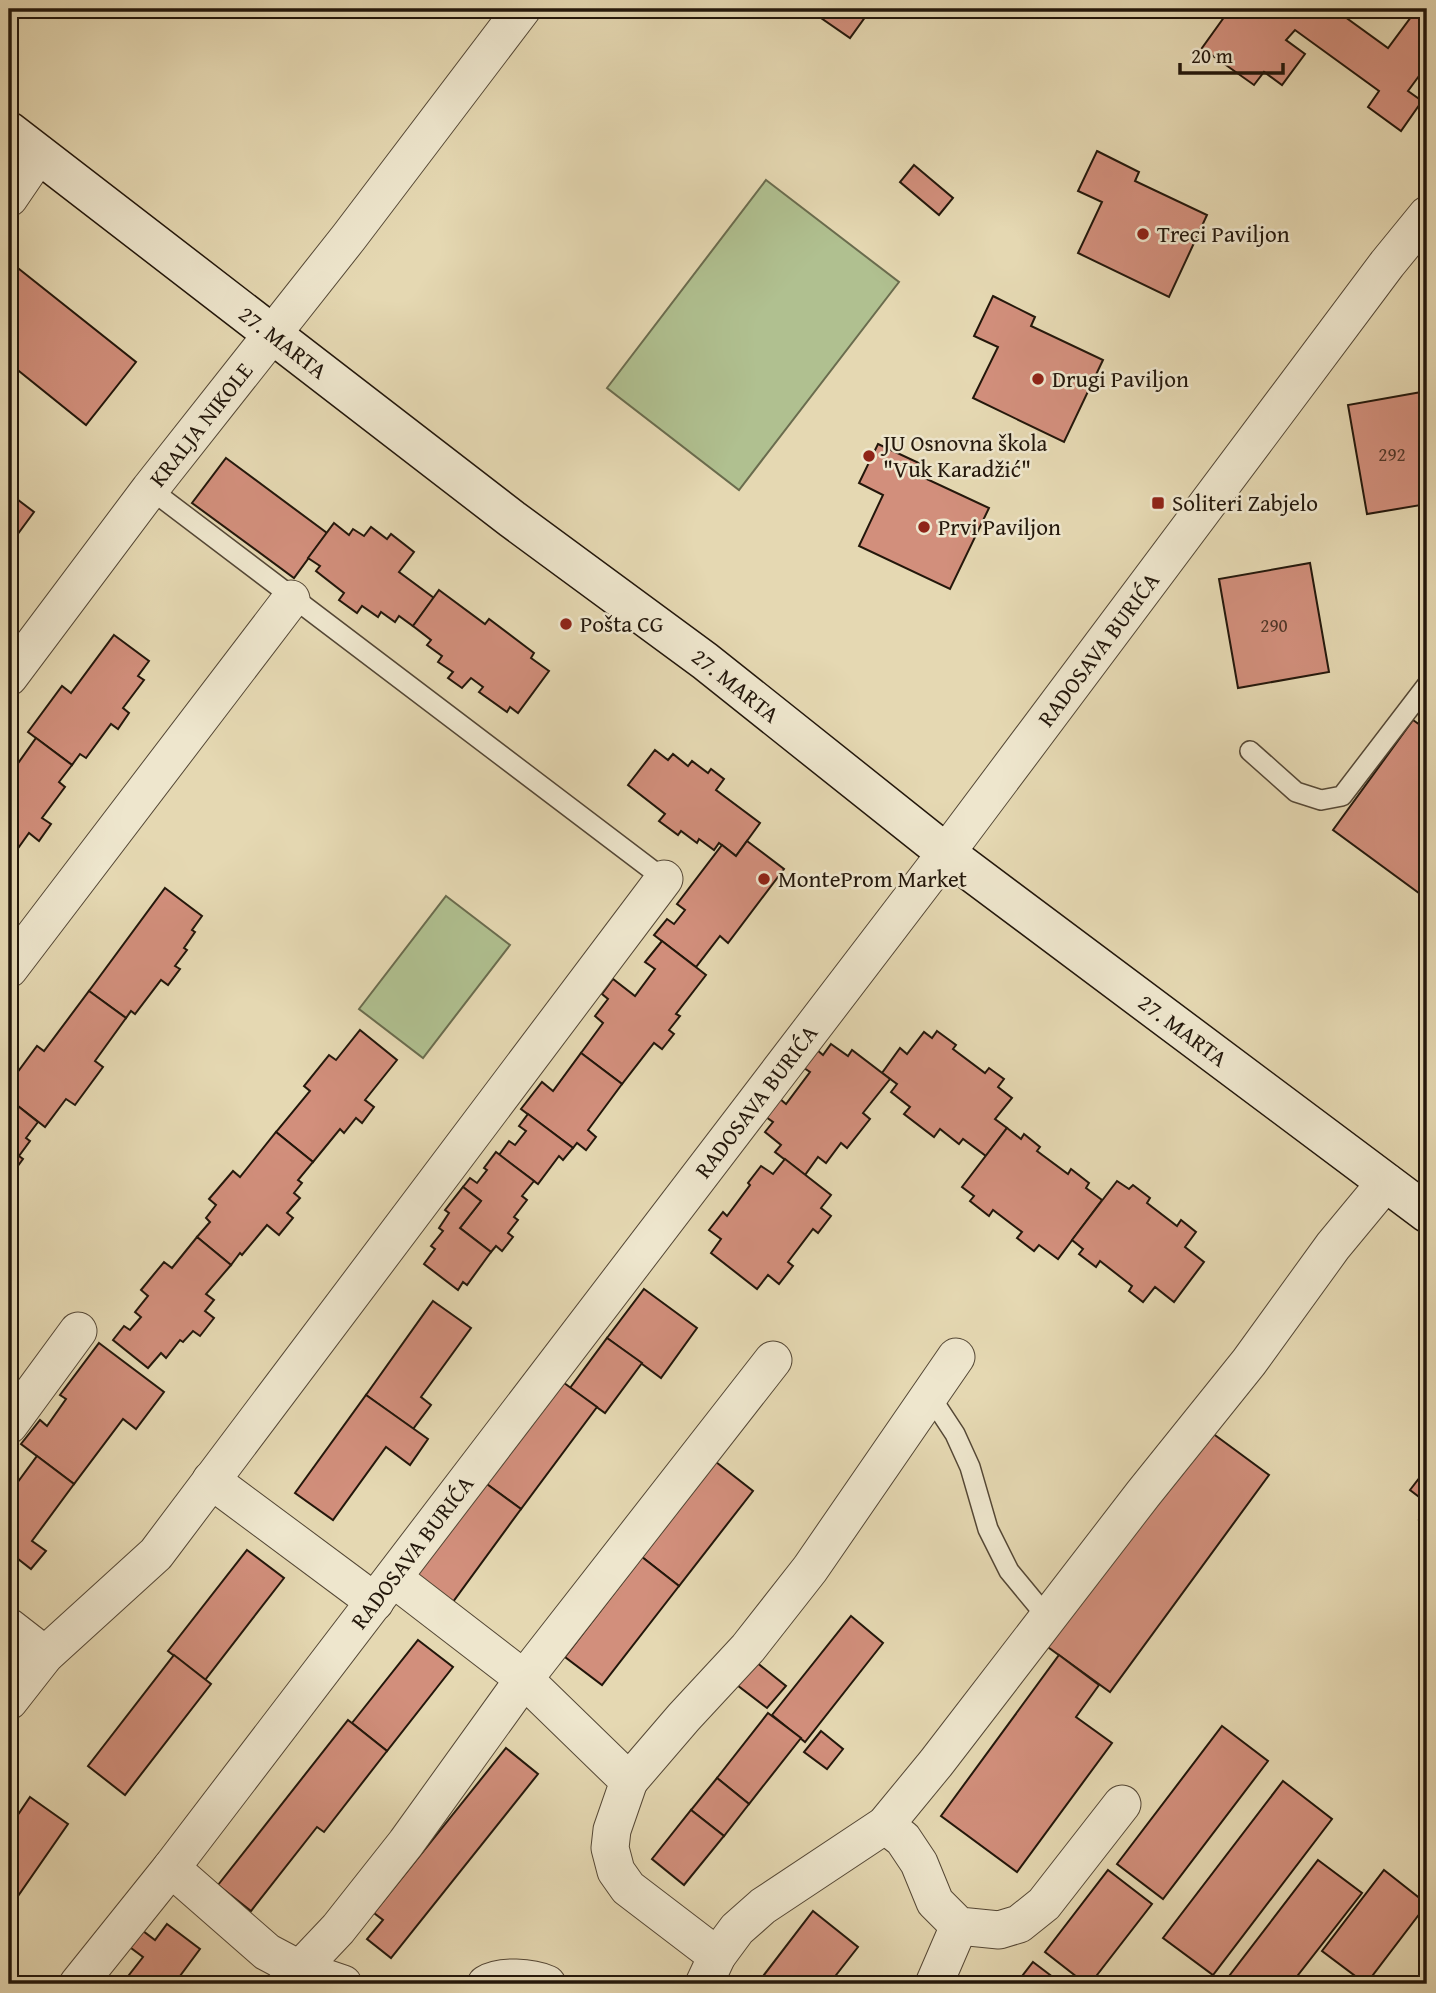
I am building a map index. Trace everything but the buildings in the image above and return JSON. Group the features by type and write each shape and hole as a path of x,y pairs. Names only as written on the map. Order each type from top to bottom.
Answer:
{"street":[{"name":"KRALJA NIKOLE","path":"9,677 150,489 349,237 522,9"},
{"name":"27. MARTA","path":"9,131 512,519 705,661 946,853 1427,1213"},
{"path":"9,198 39,154"},
{"name":"RADOSAVA BURIĆA","path":"78,1984 171,1868 946,853 1387,264 1425,221"},
{"path":"9,969 291,599"},
{"path":"9,1701 45,1655 156,1554 664,879"},
{"path":"956,1357 803,1579 748,1648 629,1782 612,1830 610,1848 616,1871 628,1888 711,1970 737,1928 763,1906 885,1825 1249,1362 1333,1246 1386,1182"},
{"path":"9,1425 78,1331"},
{"path":"292,1977 338,1929 406,1843 524,1679 773,1360"},
{"path":"211,1480 524,1679 629,1782"},
{"path":"9,1627 45,1655"},
{"path":"885,1825 902,1839 919,1863 935,1902 960,1926 999,1930 1019,1924 1044,1905 1122,1804"},
{"path":"171,1868 292,1977 343,1984"},
{"path":"934,1984 960,1926"},
{"path":"486,1984 517,1978 547,1984"}],"lane":[{"path":"150,489 291,599 664,879"},
{"path":"1250,751 1296,792 1321,800 1342,796 1426,689"},
{"path":"930,1395 955,1434 970,1467 988,1529 1009,1571 1047,1617"}],"green space":[{"path":"766,180 899,282 739,490 607,388"},
{"path":"446,896 510,945 423,1058 359,1009"}],"place":[{"name":"Treci Paviljon","path":"1143,234"},
{"name":"Drugi Paviljon","path":"1038,379"},
{"name":"JU Osnovna škola \"Vuk Karadžić\"","path":"869,456"},
{"name":"Soliteri Zabjelo","path":"1158,503"},
{"name":"Prvi Paviljon","path":"924,527"},
{"name":"Pošta CG","path":"566,624"},
{"name":"MonteProm Market","path":"764,879"}]}
